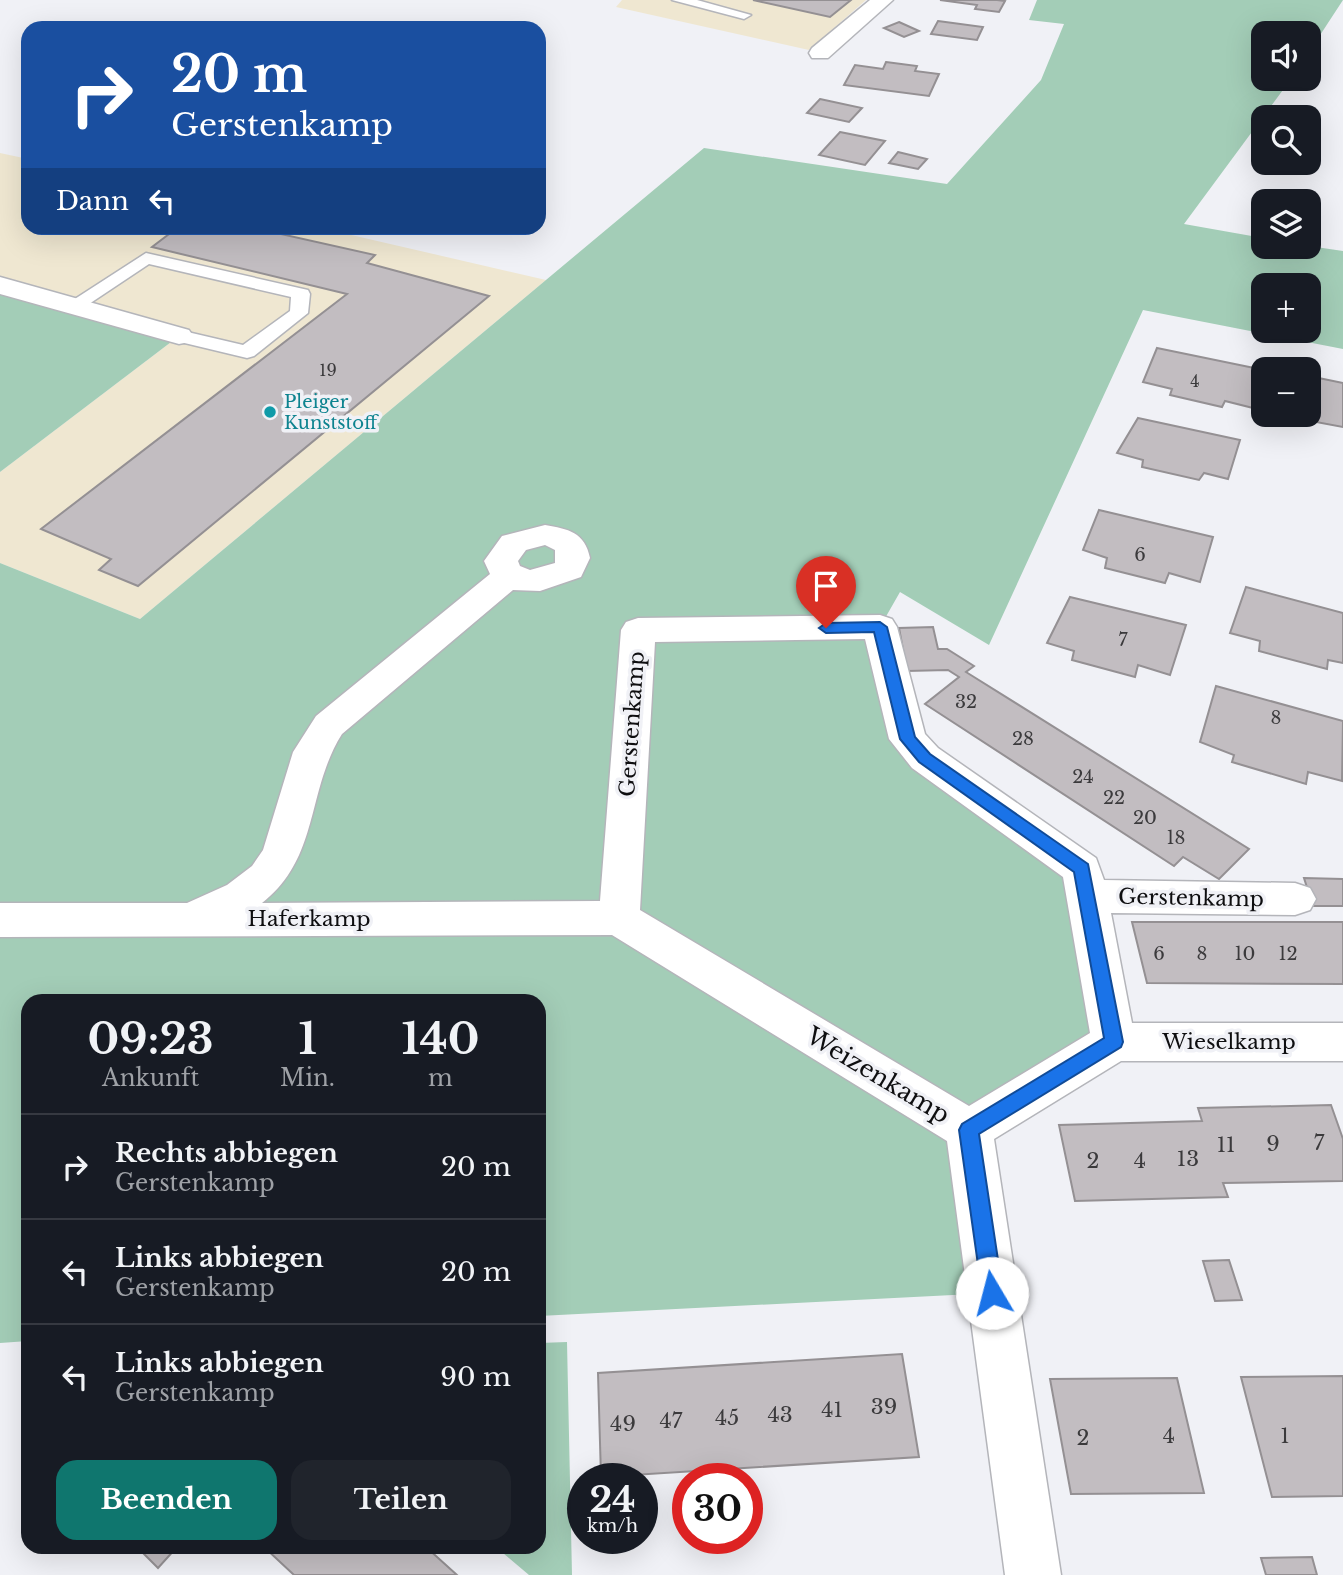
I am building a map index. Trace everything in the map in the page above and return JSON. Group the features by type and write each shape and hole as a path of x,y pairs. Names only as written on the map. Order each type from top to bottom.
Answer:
{"street":[{"path":"820,53 883,0"},
{"path":"0,285 179,336"},
{"path":"177,920 223,906 254,890 275,867 288,841 317,740 346,709 509,576"},
{"name":"Gerstenkamp","path":"619,918 638,629 880,627 908,739 925,758 1082,869 1114,1042"},
{"name":"Gerstenkamp","path":"1087,896 1295,900"},
{"name":"Haferkamp","path":"0,920 619,918"},
{"name":"Weizenkamp","path":"619,918 969,1130 1033,1575"},
{"path":"969,1130 1114,1042"},
{"name":"Wieselkamp","path":"1114,1042 1343,1042"}],"lane":[{"path":"679,0 744,15"},
{"path":"73,306 146,258 302,295 299,313 247,352 179,336"}],"shaded area":[{"path":"622,0 866,0 809,50 616,7"},
{"path":"0,153 21,158 21,235 351,235 546,280 140,619 0,563 0,472 179,336 0,285"}],"green space":[{"path":"1037,0 1343,0 1321,34 1321,21 1251,21 1251,91 1282,91 1272,105 1251,105 1251,133 1184,224 1251,236 1251,259 1321,259 1321,248 1343,251 1343,349 1312,343 1321,343 1321,273 1251,273 1251,331 1143,310 989,645 900,592 880,627 908,739 1082,869 1114,1042 969,1130 992,1293 546,1316 546,994 21,994 21,1342 0,1343 0,563 140,619 704,148 947,184 1041,80 1064,24 1029,20"},
{"path":"0,285 179,336 0,472"},
{"path":"567,1342 570,1463 567,1463 567,1554 572,1554 572,1575 529,1575 504,1554 546,1554 546,1343"}],"building":[{"path":"753,0 851,0 830,17"},
{"path":"940,0 1005,1 999,12 975,9 977,5"},
{"path":"938,21 983,27 977,40 931,34"},
{"path":"899,22 919,31 904,37 884,28"},
{"path":"886,62 917,66 915,71 939,74 929,96 844,85 855,65 883,69"},
{"path":"820,99 862,108 849,122 807,113"},
{"path":"840,132 885,141 865,165 819,155"},
{"path":"898,152 927,159 918,169 889,163"},
{"name":"Pleiger Kunststoff","path":"168,235 285,235 375,255 367,263 489,296 138,586 99,570 111,559 41,529 347,294 152,247"},
{"path":"1157,348 1251,367 1251,408 1225,401 1222,407 1170,395 1172,389 1143,382"},
{"path":"1321,378 1343,383 1343,427 1321,423"},
{"path":"1138,418 1240,440 1228,479 1204,473 1199,480 1142,467 1143,460 1117,453"},
{"path":"1099,510 1213,537 1200,582 1169,573 1165,583 1105,568 1107,558 1083,550"},
{"path":"1246,587 1343,613 1343,663 1328,660 1327,669 1259,651 1260,641 1230,633"},
{"path":"1070,597 1186,625 1170,675 1138,665 1135,677 1072,660 1074,651 1047,643"},
{"path":"933,627 938,649 947,649 974,666 966,672 1249,849 1219,879 1183,857 1174,866 925,704 959,677 948,670 907,671 899,628"},
{"path":"1216,686 1343,721 1342,781 1308,772 1306,784 1232,762 1234,755 1200,742"},
{"path":"1304,878 1343,879 1343,906 1313,906"},
{"path":"1132,922 1343,922 1343,984 1147,983"},
{"path":"1331,1105 1343,1139 1343,1181 1223,1183 1228,1197 1075,1201 1059,1125 1202,1121 1198,1108"},
{"path":"1229,1260 1242,1300 1215,1301 1203,1261"},
{"path":"902,1354 919,1457 763,1467 763,1463 672,1463 672,1473 658,1473 658,1463 601,1463 598,1373"},
{"path":"1343,1376 1343,1496 1272,1497 1241,1377"},
{"path":"1177,1378 1204,1493 1071,1494 1050,1379"},
{"path":"144,1554 171,1554 158,1568"},
{"path":"272,1554 434,1554 457,1575 294,1575"},
{"path":"1312,1557 1317,1575 1266,1575 1261,1558"}],"place":[{"name":"Pleiger Kunststoff","path":"270,412"}],"route":[{"path":"826,628 880,627 908,739 925,758 1082,869 1114,1042 969,1130 992,1293"}]}
